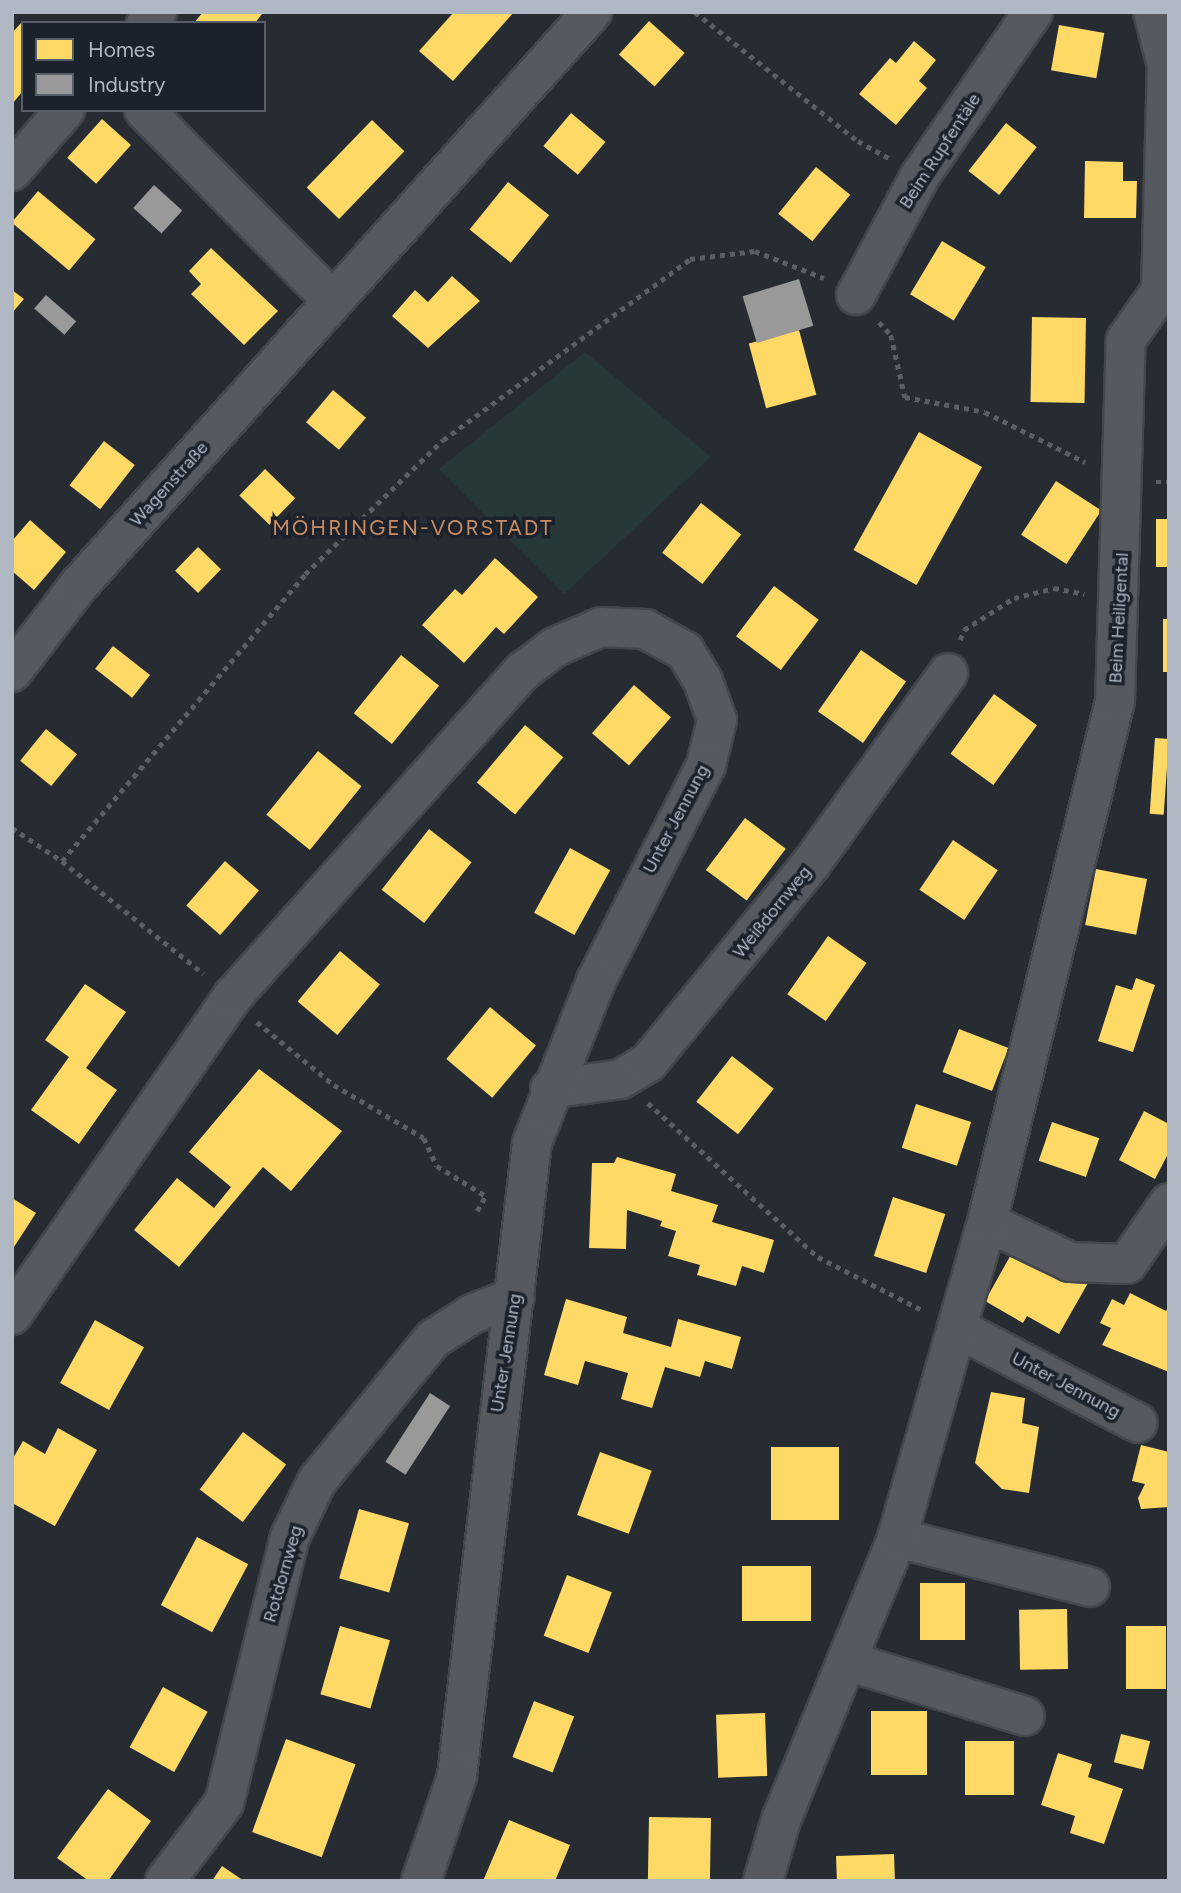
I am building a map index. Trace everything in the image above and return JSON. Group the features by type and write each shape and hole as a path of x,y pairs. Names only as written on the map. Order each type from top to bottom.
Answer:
{"street":[{"name":"Wagenstraße","path":"12,672 78,586 592,12"},
{"name":"Beim Rupfentäle","path":"856,295 920,176 1032,12"},
{"name":"Beim Heiligental","path":"987,1222 1115,701 1125,483 1126,340 1161,290 1168,66 1153,12"},
{"path":"12,172 63,112"},
{"path":"146,112 332,300"},
{"name":"Unter Jennung","path":"12,1315 233,996 523,671 555,647 601,626 645,629 685,651 703,681 717,720 706,765 646,876 550,1089 532,1143 515,1297 499,1390 457,1776 421,1881"},
{"name":"Weißdornweg","path":"550,1089 621,1079 648,1063 811,864 948,673"},
{"path":"763,1881 781,1820 897,1538 987,1222 1070,1262 1127,1264 1169,1203"},
{"name":"Rotdornweg","path":"165,1881 224,1803 290,1537 317,1480 433,1339 472,1314 515,1297"},
{"name":"Unter Jennung","path":"957,1328 1138,1423"},
{"path":"897,1538 1090,1587"},
{"path":"846,1661 1026,1716"}],"path":[{"path":"695,12 858,141"},
{"path":"62,861 305,574 443,440 690,259 755,251 803,267 856,295 891,335 905,397 985,412 1125,483 1169,482"},
{"path":"948,673 964,631 1014,598 1054,588 1119,601"},
{"path":"12,828 62,861 233,996 274,1040 334,1085 424,1138 437,1166 486,1195 477,1211"},
{"path":"621,1079 818,1257 957,1328"}],"shaded area":[{"path":"585,352 711,457 564,594 439,469"}],"building: Homes":[{"path":"203,12 262,14 257,21 196,21"},
{"path":"454,12 514,12 453,81 419,51"},
{"path":"649,21 685,53 655,87 619,54"},
{"path":"21,23 21,93 12,104 12,33"},
{"path":"1059,25 1104,33 1096,78 1051,70"},
{"path":"914,41 936,60 919,81 927,88 896,125 859,94 890,58 896,63"},
{"path":"571,113 605,142 578,175 543,146"},
{"path":"102,119 131,145 96,184 67,158"},
{"path":"372,120 404,151 339,219 307,188"},
{"path":"1006,123 1037,147 999,195 968,171"},
{"path":"1085,161 1123,162 1123,181 1137,181 1136,218 1084,218"},
{"path":"816,167 850,195 812,241 778,214"},
{"path":"508,182 549,215 511,263 470,229"},
{"path":"38,191 95,239 69,271 12,223"},
{"path":"942,241 986,267 954,320 910,294"},
{"path":"211,248 278,311 244,345 191,294 201,284 189,271"},
{"path":"452,276 480,301 428,348 392,316 415,290 428,302"},
{"path":"12,290 24,299 12,313"},
{"path":"1032,317 1086,318 1085,403 1031,402"},
{"path":"799,330 816,395 766,408 749,343"},
{"path":"333,390 366,418 339,450 306,422"},
{"path":"919,432 982,467 917,585 854,550"},
{"path":"104,441 135,465 100,509 70,485"},
{"path":"265,469 295,498 270,525 239,496"},
{"path":"1056,481 1101,510 1066,564 1021,535"},
{"path":"701,503 741,534 702,584 662,553"},
{"path":"1156,519 1169,519 1169,567 1156,567"},
{"path":"30,520 66,552 34,590 12,571 12,541"},
{"path":"198,547 221,569 198,593 175,571"},
{"path":"495,558 538,597 504,634 496,627 464,663 422,625 455,589 462,595"},
{"path":"774,586 819,620 781,670 736,636"},
{"path":"1163,619 1169,619 1169,672 1163,672"},
{"path":"113,646 150,675 132,698 95,669"},
{"path":"861,650 906,682 863,743 818,711"},
{"path":"401,655 439,686 392,744 354,713"},
{"path":"634,685 671,717 629,765 592,733"},
{"path":"994,694 1037,725 993,785 951,754"},
{"path":"525,725 563,757 515,815 477,782"},
{"path":"46,729 77,754 51,786 20,761"},
{"path":"1155,738 1169,739 1164,815 1150,814"},
{"path":"318,751 362,786 310,850 266,815"},
{"path":"745,818 786,849 747,901 706,870"},
{"path":"429,829 472,862 424,923 382,890"},
{"path":"953,840 998,870 964,920 919,890"},
{"path":"570,848 610,870 574,935 534,913"},
{"path":"225,861 259,891 220,935 186,906"},
{"path":"1096,869 1147,879 1136,935 1085,925"},
{"path":"828,936 867,963 826,1021 787,994"},
{"path":"340,951 380,984 337,1035 298,1002"},
{"path":"1136,978 1155,985 1133,1052 1098,1041 1116,985 1132,990"},
{"path":"85,984 126,1012 86,1068 117,1090 79,1144 31,1110 69,1057 45,1040"},
{"path":"490,1007 536,1046 492,1098 446,1059"},
{"path":"959,1029 1008,1048 992,1091 943,1072"},
{"path":"732,1056 774,1089 738,1134 696,1102"},
{"path":"259,1069 342,1131 291,1191 263,1167 179,1267 134,1230 177,1178 214,1208 231,1187 189,1152"},
{"path":"916,1104 971,1122 957,1166 902,1148"},
{"path":"1144,1111 1169,1124 1169,1152 1155,1179 1119,1160"},
{"path":"1052,1122 1099,1138 1086,1177 1039,1161"},
{"path":"617,1157 676,1174 671,1191 718,1205 712,1222 774,1240 764,1273 742,1266 736,1286 697,1275 700,1265 668,1256 676,1231 660,1226 662,1221 627,1210 626,1249 589,1248 592,1163 614,1163"},
{"path":"893,1197 945,1214 926,1273 874,1256"},
{"path":"12,1198 36,1213 12,1250"},
{"path":"1013,1251 1051,1263 1088,1283 1059,1334 1027,1316 1023,1323 985,1301"},
{"path":"1130,1293 1166,1311 1169,1306 1169,1372 1102,1345 1111,1328 1100,1323 1112,1299 1124,1305"},
{"path":"566,1299 627,1317 623,1333 671,1347 678,1319 741,1337 732,1369 705,1361 700,1377 665,1367 652,1408 621,1399 628,1373 585,1361 578,1385 544,1375"},
{"path":"95,1320 144,1347 109,1410 60,1383"},
{"path":"991,1392 1025,1398 1022,1423 1039,1427 1029,1493 1002,1489 975,1463"},
{"path":"58,1428 97,1450 55,1526 12,1503 12,1460 23,1441 45,1454"},
{"path":"243,1432 286,1464 243,1522 200,1490"},
{"path":"1141,1445 1169,1452 1169,1507 1141,1509 1138,1498 1145,1484 1132,1481"},
{"path":"771,1447 839,1447 839,1520 771,1520"},
{"path":"600,1452 652,1471 629,1534 577,1515"},
{"path":"359,1509 409,1523 389,1593 339,1578"},
{"path":"197,1537 248,1564 212,1632 161,1605"},
{"path":"742,1566 811,1566 811,1621 742,1621"},
{"path":"567,1575 612,1592 589,1653 544,1636"},
{"path":"920,1583 965,1583 965,1640 920,1640"},
{"path":"1067,1609 1068,1669 1020,1670 1019,1610"},
{"path":"340,1626 390,1640 370,1709 320,1694"},
{"path":"1126,1626 1166,1626 1166,1689 1126,1689"},
{"path":"163,1687 208,1712 174,1772 130,1747"},
{"path":"534,1701 574,1716 553,1772 512,1757"},
{"path":"871,1711 927,1711 927,1775 871,1775"},
{"path":"765,1713 767,1776 718,1778 716,1715"},
{"path":"1121,1734 1150,1741 1143,1769 1114,1762"},
{"path":"286,1739 356,1764 322,1857 252,1832"},
{"path":"965,1741 1014,1741 1014,1795 965,1795"},
{"path":"1058,1753 1092,1764 1088,1777 1123,1789 1104,1844 1070,1833 1075,1816 1041,1805"},
{"path":"108,1789 151,1821 108,1881 89,1881 57,1858"},
{"path":"649,1817 711,1818 710,1880 648,1879"},
{"path":"509,1820 570,1845 555,1881 483,1881"},
{"path":"894,1854 895,1881 837,1881 836,1856"},
{"path":"222,1866 244,1881 212,1881"}],"building: Industry":[{"path":"154,185 182,210 161,233 133,208"},
{"path":"799,279 813,326 757,343 743,296"},
{"path":"46,295 76,321 64,335 34,309"},
{"path":"430,1393 450,1406 405,1475 385,1462"}],"district":[{"name":"MÖHRINGEN-VORSTADT","path":"413,528"}]}
